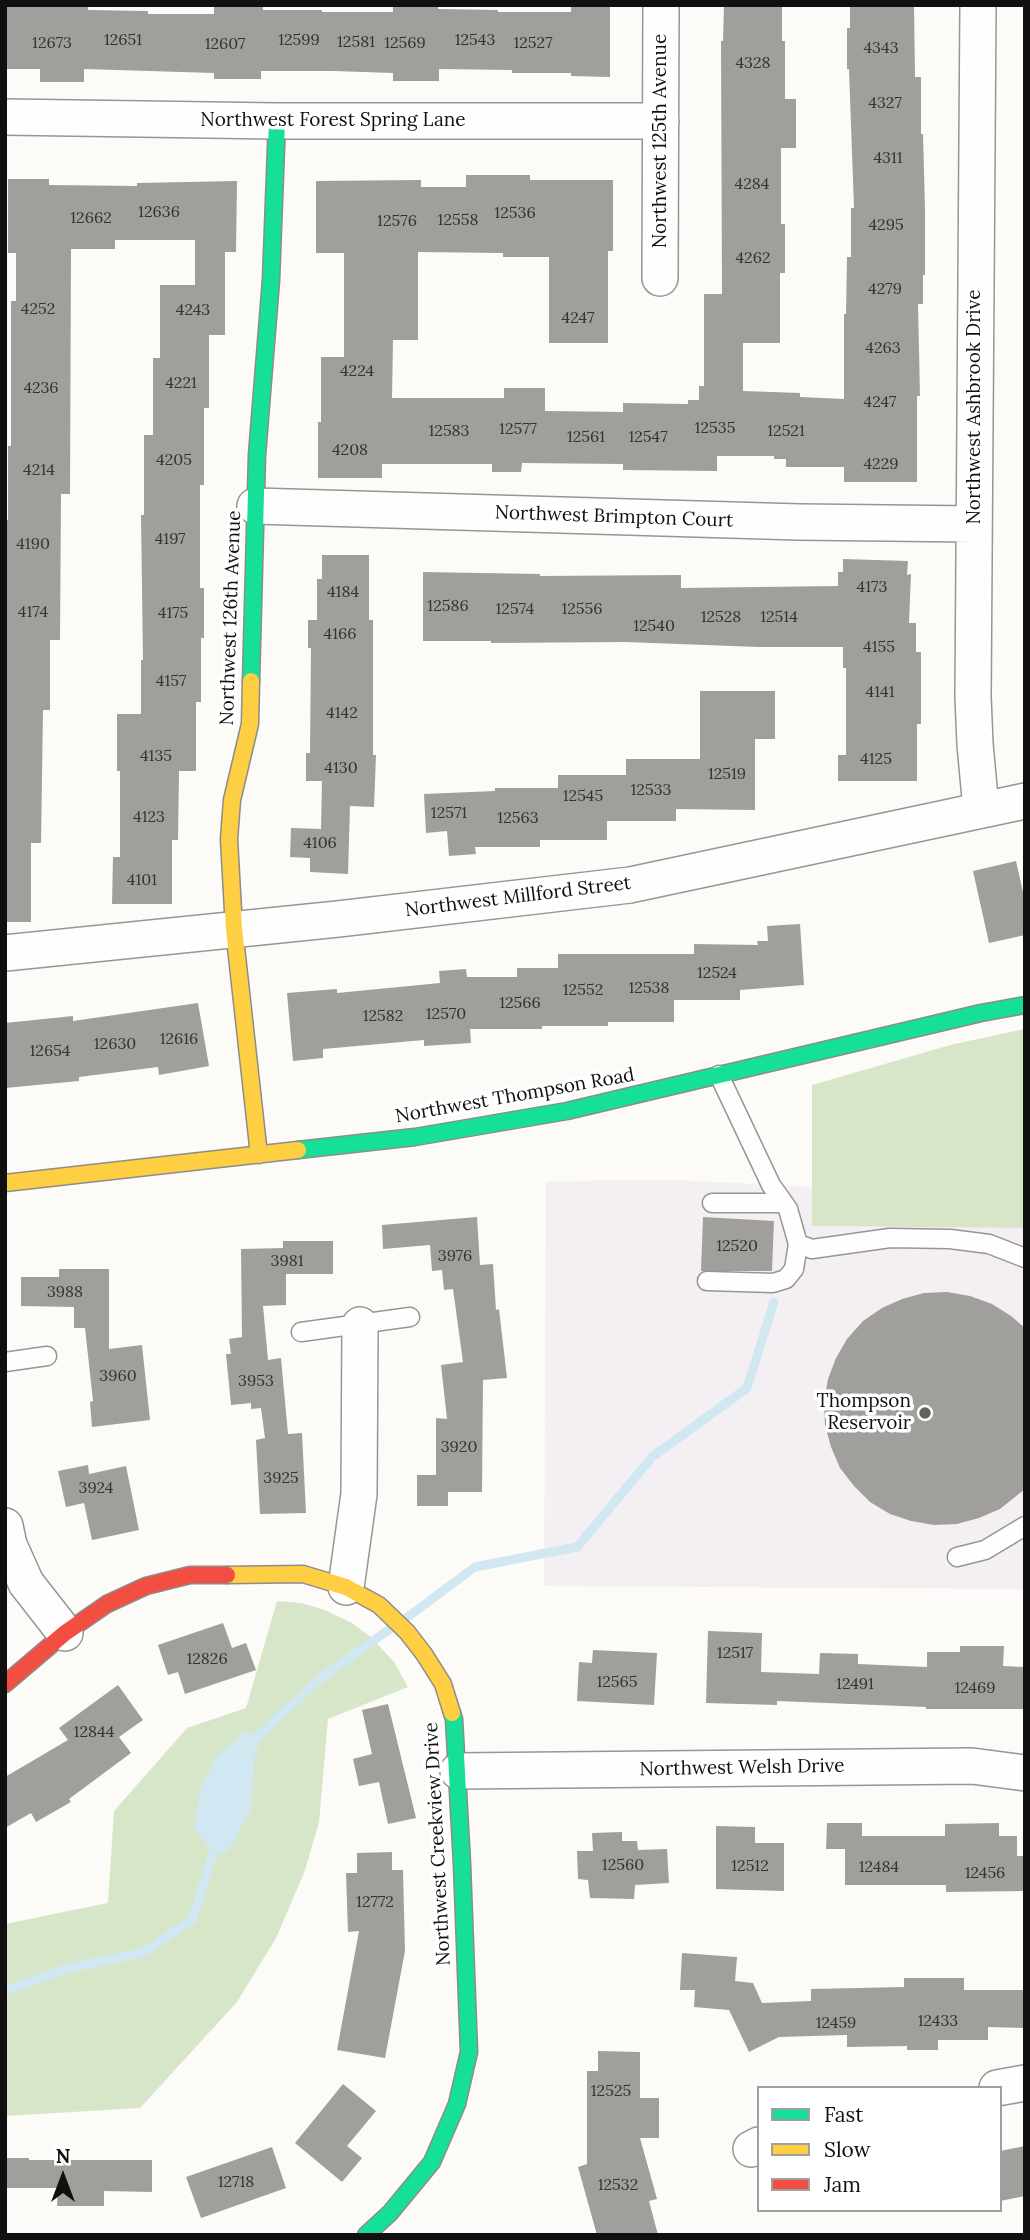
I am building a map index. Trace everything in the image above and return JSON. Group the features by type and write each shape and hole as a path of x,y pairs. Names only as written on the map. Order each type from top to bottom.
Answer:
{"street":[{"name":"Northwest 125th Avenue","path":"660,278 661,5"},
{"name":"Northwest Ashbrook Drive","path":"978,5 973,697 981,809"},
{"name":"Northwest Forest Spring Lane","path":"5,117 276,121 661,121"},
{"name":"Northwest 126th Avenue","path":"259,1155 234,929 229,839 232,800 250,724 255,506 271,280 276,121"},
{"name":"Northwest Brimpton Court","path":"255,506 799,522 974,524"},
{"name":"Northwest Millford Street","path":"5,953 630,885 1025,801"},
{"name":"Northwest Thompson Road","path":"5,1183 415,1137 567,1111 968,1016 1025,1005"},
{"path":"346,1587 359,1493 360,1325"},
{"path":"5,1526 9,1545 26,1583 65,1633"},
{"name":"Northwest Creekview Drive","path":"5,1684 65,1633 107,1604 146,1586 190,1575 303,1574 346,1587 379,1605 425,1654 443,1684 454,1719 469,2052 457,2104 432,2162 390,2213 366,2235"},
{"name":"Northwest Welsh Drive","path":"458,1771 972,1766 1025,1773"},
{"path":"1002,2087 1025,2083"}],"lane":[{"path":"707,1280 773,1283 786,1279 794,1269 798,1244 788,1209 771,1185 719,1075"},
{"path":"712,1203 784,1203"},
{"path":"798,1244 813,1249 890,1238 950,1239 989,1244 1025,1258"},
{"path":"300,1332 410,1317"},
{"path":"5,1362 47,1356"},
{"path":"957,1557 985,1550 1025,1526"}],"shaded area":[{"name":"Thompson Reservoir","path":"677,1180 813,1187 813,1226 1025,1228 1025,1589 544,1586 546,1182"}],"green space":[{"path":"1025,1029 1025,1228 812,1226 812,1085 954,1044"},
{"path":"277,1601 302,1603 352,1623 372,1638 394,1662 408,1687 328,1719 319,1823 304,1873 276,1938 237,2002 140,2108 5,2116 5,1924 108,1903 114,1811 187,1728 246,1708"}],"water":[{"path":"245,1731 256,1738 251,1810 227,1852 213,1852 194,1828 200,1788 216,1758"}],"building":[{"path":"5,5 88,5 88,10 148,11 148,14 214,14 214,5 263,5 263,10 322,12 393,12 393,5 438,5 438,9 498,12 571,12 571,5 610,6 610,77 571,76 571,73 512,73 512,70 439,69 439,81 393,81 393,73 334,71 261,71 261,79 214,79 214,73 84,69 84,82 40,82 40,69 5,69"},
{"path":"724,5 782,5 785,99 796,99 796,148 781,148 781,224 785,224 785,273 780,273 780,343 743,343 743,391 800,393 800,397 844,399 844,314 847,257 851,257 851,208 854,208 847,69 850,5 914,5 915,77 921,77 925,209 923,304 918,304 920,396 917,396 917,482 844,482 844,467 786,467 786,459 774,459 774,456 717,456 717,471 623,470 623,464 522,463 521,472 492,472 492,464 382,464 382,478 318,478 321,357 344,357 344,253 316,253 316,181 421,180 421,187 466,187 466,175 530,175 530,180 613,180 613,251 608,251 608,343 549,343 549,257 503,257 503,253 418,252 418,340 393,340 392,398 504,398 504,388 545,388 545,411 623,412 623,403 688,404 688,400 699,400 699,386 704,386 704,294 722,294 721,41"},
{"path":"8,179 49,179 49,185 137,186 137,183 237,181 236,252 225,252 225,335 209,335 209,408 204,408 204,485 200,485 200,588 204,588 201,702 196,702 196,771 179,771 178,840 172,840 172,904 112,904 113,857 120,857 117,714 141,714 141,515 144,515 144,435 153,435 153,358 160,358 160,285 195,285 195,240 115,240 115,249 71,249 70,494 61,494 60,640 50,640 50,710 43,710 41,843 31,843 31,922 5,922 5,520 8,520 8,446 11,446 11,301 16,301 16,253 8,253"},
{"path":"322,555 369,555 369,620 373,620 373,755 376,755 374,807 350,806 348,874 310,872 310,858 290,857 291,828 321,829 322,781 306,781 306,753 310,753 311,648 308,648 308,620 317,620 317,579 322,579"},
{"path":"843,559 908,561 907,575 911,574 909,623 916,623 916,652 921,652 921,724 917,724 917,781 838,781 838,755 846,755 846,668 843,668 843,647 423,641 423,572 540,576 681,575 681,588 838,586 838,572 843,572"},
{"path":"700,691 775,691 775,739 755,739 755,810 676,809 676,821 607,821 607,840 540,840 540,847 475,847 476,854 449,856 447,831 426,833 424,794 495,791 495,788 558,788 558,775 626,775 626,759 700,759"},
{"path":"1016,861 1025,901 1025,935 989,943 973,871"},
{"path":"800,924 804,985 740,990 740,1000 674,1000 674,1022 608,1022 608,1026 542,1026 542,1029 470,1029 471,1043 424,1046 424,1040 323,1049 323,1058 293,1061 287,993 337,989 337,993 440,983 439,971 466,969 467,977 517,977 517,968 558,968 558,954 694,954 694,944 758,945 757,941 768,941 767,926"},
{"path":"198,1003 209,1066 159,1075 158,1067 79,1077 79,1081 5,1088 5,1023 73,1016 73,1021"},
{"path":"477,1217 480,1265 493,1264 496,1310 499,1309 507,1378 483,1380 482,1492 448,1492 448,1506 417,1506 417,1475 436,1475 436,1418 447,1419 441,1365 463,1362 453,1289 444,1290 442,1270 432,1271 430,1245 383,1249 382,1225"},
{"path":"703,1217 774,1221 772,1271 701,1271"},
{"path":"283,1241 333,1241 333,1274 286,1274 286,1305 263,1306 268,1360 281,1358 288,1434 302,1433 306,1513 260,1514 256,1440 265,1438 261,1408 251,1409 251,1403 231,1405 226,1354 231,1354 229,1339 242,1337 241,1249 283,1248"},
{"path":"59,1269 109,1269 109,1349 142,1345 150,1420 92,1427 90,1402 93,1401 85,1328 74,1328 74,1307 21,1306 21,1277 59,1277"},
{"name":"Thompson Reservoir","path":"947,1292 992,1304 1025,1328 1025,1489 1000,1509 979,1518 957,1524 934,1525 890,1514 870,1502 854,1486 840,1468 831,1447 825,1425 824,1402 828,1379 836,1358 847,1339 863,1321 902,1299 924,1293"},
{"path":"88,1465 89,1474 126,1466 139,1530 92,1540 84,1503 66,1507 58,1471"},
{"path":"223,1623 232,1648 246,1643 256,1670 185,1694 178,1672 168,1675 158,1645"},
{"path":"708,1631 762,1633 761,1672 819,1674 820,1653 858,1654 858,1664 927,1667 927,1652 960,1652 960,1646 1004,1646 1003,1666 1023,1667 1023,1709 926,1709 777,1701 777,1705 706,1703"},
{"path":"593,1650 657,1653 654,1705 577,1701 579,1662 592,1663"},
{"path":"118,1685 143,1720 119,1737 131,1753 69,1799 71,1802 36,1822 31,1813 5,1828 5,1777 68,1740 59,1728"},
{"path":"388,1704 416,1818 388,1824 379,1782 359,1786 353,1759 372,1754 362,1710"},
{"path":"827,1823 862,1823 862,1836 945,1836 945,1824 999,1823 999,1836 1017,1836 1017,1856 1025,1856 1025,1891 946,1892 946,1885 845,1885 845,1849 826,1849"},
{"path":"716,1826 755,1827 755,1843 784,1843 784,1891 716,1889"},
{"path":"622,1832 622,1841 637,1841 638,1850 667,1849 669,1883 635,1885 634,1899 590,1898 588,1880 578,1879 577,1851 593,1851 592,1833"},
{"path":"392,1852 392,1870 403,1870 405,1951 385,2058 337,2050 359,1931 348,1932 346,1873 357,1873 357,1853"},
{"path":"682,1953 737,1957 735,1981 753,1983 762,2003 811,2001 811,1989 904,1987 904,1978 964,1978 964,1990 1025,1990 1025,2028 988,2027 988,2040 938,2040 938,2050 907,2050 907,2046 847,2047 847,2035 779,2037 749,2052 729,2010 694,2007 695,1990 680,1990"},
{"path":"598,2051 640,2052 640,2098 659,2098 659,2138 640,2138 657,2199 649,2201 658,2235 597,2235 578,2167 587,2164 587,2071 598,2071"},
{"path":"343,2084 376,2111 347,2146 362,2158 342,2182 295,2143"},
{"path":"1025,2146 1025,2196 1002,2201 1002,2151"},
{"path":"272,2147 286,2188 201,2218 186,2177"},
{"path":"5,2158 152,2160 152,2192 104,2191 104,2206 57,2206 58,2188 5,2188"}],"waterway":[{"path":"405,1619 475,1567 577,1547 652,1457 747,1388 774,1302"},
{"path":"252,1750 256,1738 322,1677 390,1629"},
{"path":"5,1991 68,1968 142,1953 192,1920 217,1841"}],"traffic: fast":[{"path":"251,681 257,455 271,280 277,121"},
{"path":"298,1150 415,1137 567,1111 981,1013 1025,1005"},
{"path":"366,2235 390,2213 432,2162 457,2104 469,2052 462,1864 452,1713"}],"traffic: slow":[{"path":"251,681 250,724 232,800 229,839 234,929 259,1155"},
{"path":"5,1183 298,1150"},
{"path":"227,1575 303,1574 346,1587 379,1605 407,1632 424,1654 443,1684 452,1713"}],"traffic: jam":[{"path":"5,1684 65,1633 107,1604 146,1586 190,1575 227,1575"}],"place":[{"name":"Thompson Reservoir","path":"925,1413"}]}
